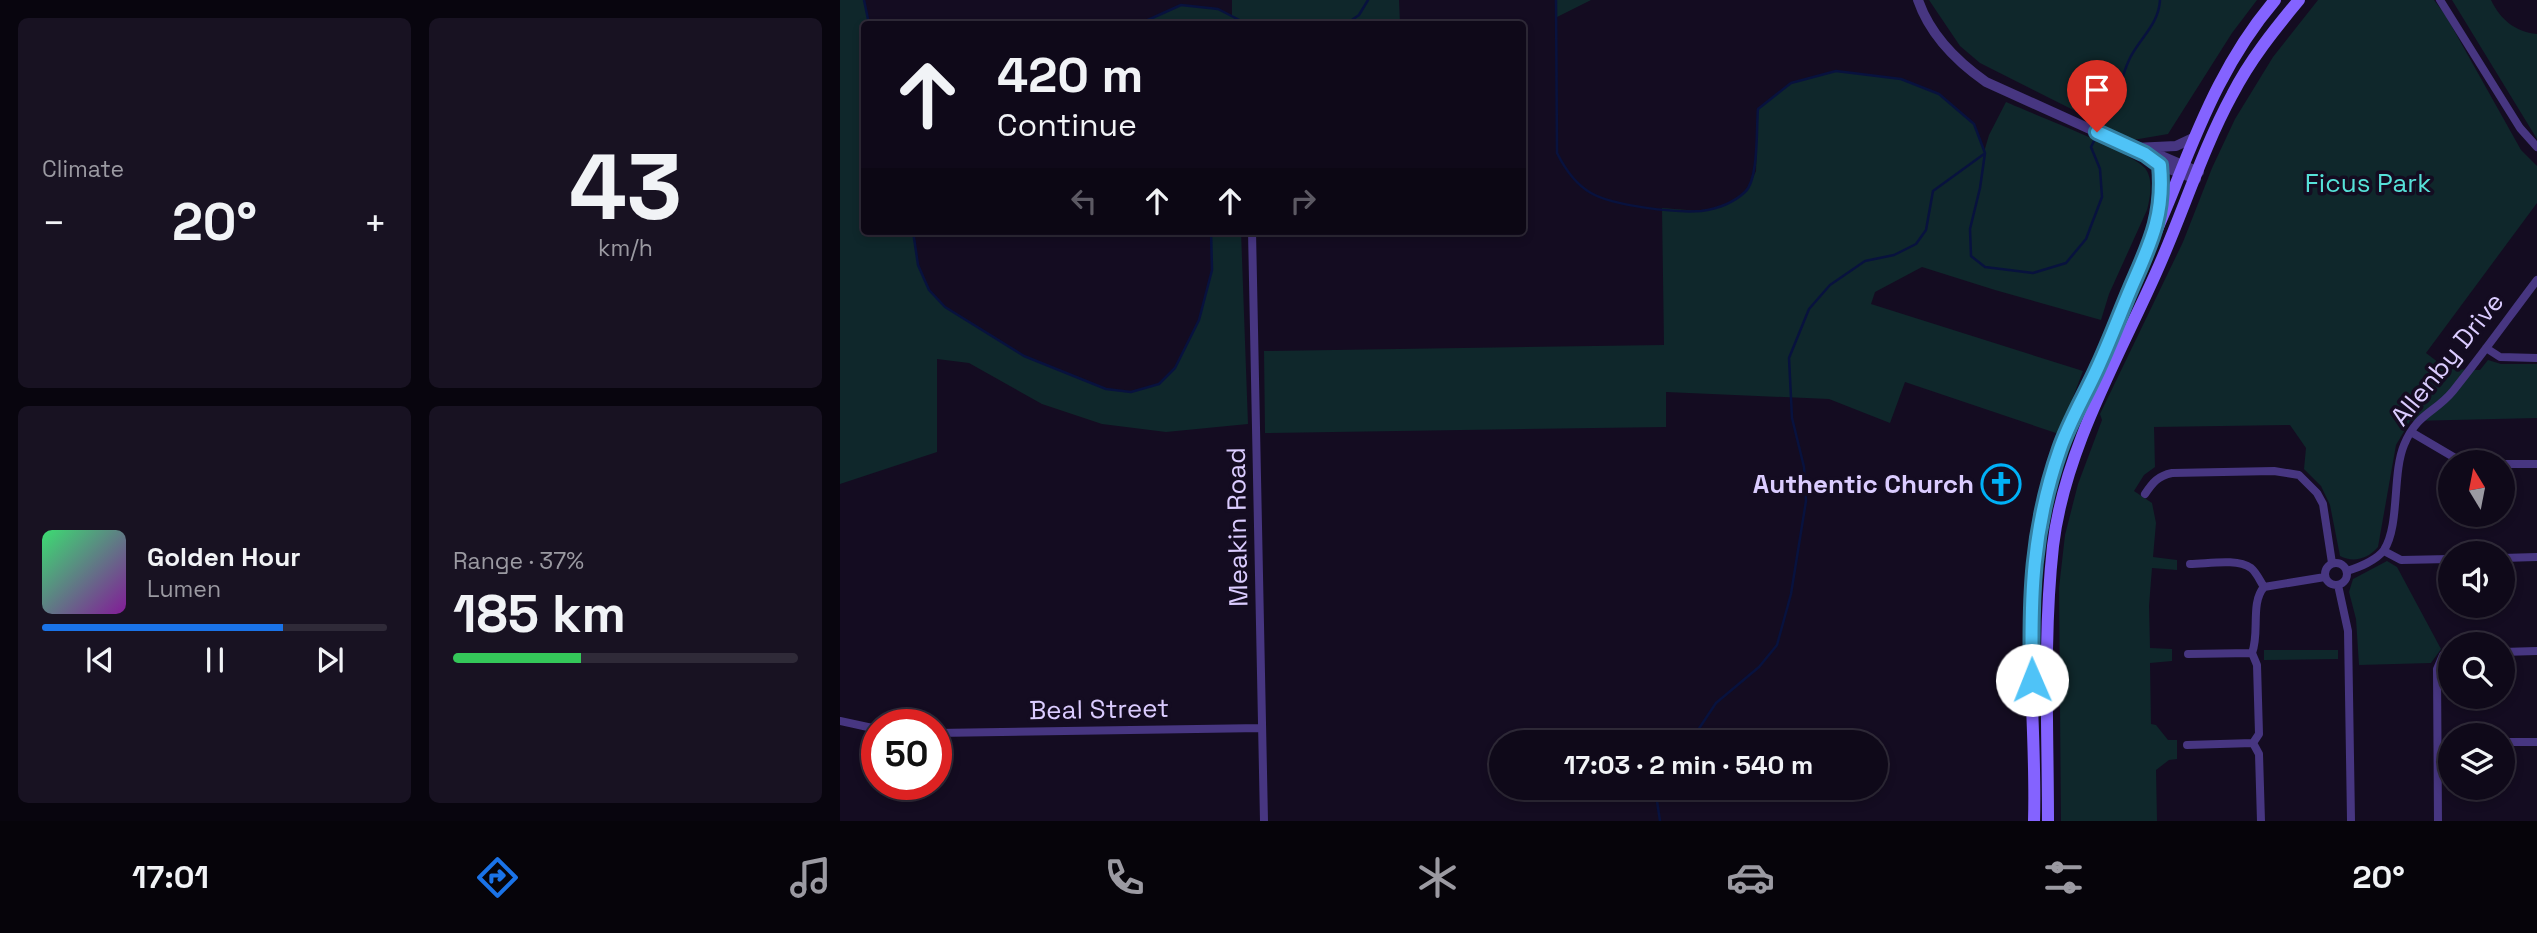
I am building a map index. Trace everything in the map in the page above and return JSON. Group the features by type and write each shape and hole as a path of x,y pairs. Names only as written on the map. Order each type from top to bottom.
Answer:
{"main road":[{"path":"2034,821 2031,620 2037,534 2049,482 2061,446 2099,364 2218,83 2275,0"},
{"path":"2048,821 2049,626 2053,546 2064,493 2103,388 2158,269 2219,121 2262,46 2299,0"}],"street":[{"path":"1918,0 1933,31 1967,68 2007,93 2145,154 2160,165 2197,175"},
{"path":"2440,0 2520,128 2537,147"},
{"path":"2131,148 2176,146 2193,138"},
{"path":"2145,154 2157,154 2181,169"},
{"path":"2156,229 2161,187 2160,165"},
{"name":"Meakin Road","path":"1252,235 1264,821"},
{"name":"Allenby Drive","path":"2384,551 2391,529 2403,448 2411,432 2421,416 2451,394 2537,280"},
{"path":"2486,348 2508,359 2537,358"},
{"path":"2411,432 2442,450"},
{"path":"2515,464 2537,464"},
{"path":"2145,494 2153,481 2161,475 2172,473 2274,471 2299,475 2309,483 2323,504 2332,563"},
{"path":"2347,571 2376,558 2384,551 2401,560 2438,559"},
{"path":"2515,558 2537,557"},
{"path":"2332,563 2340,563 2347,571 2346,578 2338,585 2331,584 2325,577 2325,570 2332,563"},
{"path":"2190,564 2249,566 2264,587"},
{"path":"2253,743 2259,734 2257,665 2252,653 2257,641 2257,598 2264,587 2325,577"},
{"path":"2338,585 2348,631 2350,821"},
{"path":"2515,652 2537,651"},
{"path":"2188,654 2252,653"},
{"path":"2438,667 2438,743"},
{"path":"840,721 861,726"},
{"name":"Beal Street","path":"952,733 1262,728"},
{"path":"2515,742 2537,742"},
{"path":"2187,745 2253,743"},
{"path":"2253,743 2259,754 2261,821"},
{"path":"2438,800 2438,821"}],"green space":[{"path":"840,0 864,0 868,21 861,21 861,235 914,235 918,265 929,290 945,307 1024,356 1106,389 1131,392 1159,384 1175,368 1199,320 1212,271 1211,235 1241,235 1248,424 1166,432 1102,424 1042,404 969,363 937,359 937,452 840,484"},
{"path":"1232,0 1399,0 1400,21 1146,21 1181,5 1218,9 1232,16"},
{"path":"1556,0 1591,0 1555,18"},
{"path":"1929,0 2257,0 2232,33 2168,134 2133,140 1980,63 1960,46"},
{"name":"Ficus Park","path":"2318,0 2434,0 2446,16 2521,150 2537,166 2537,203 2426,353 2447,369 2480,370 2488,360 2501,364 2537,364 2537,418 2410,421 2396,445 2378,547 2360,559 2340,556 2330,505 2321,486 2304,469 2306,448 2290,425 2154,427 2155,467 2144,475 2134,491 2152,503 2156,523 2153,557 2177,560 2177,570 2152,568 2149,606 2150,648 2172,649 2172,661 2150,663 2151,724 2156,725 2168,740 2177,740 2177,759 2169,760 2156,770 2157,821 2061,821 2059,588 2065,535 2078,484 2102,420 2100,414 2183,242 2212,168 2235,119 2273,57"},
{"path":"2452,0 2491,0 2509,23 2522,31 2537,34 2537,139"},
{"path":"1836,71 1901,79 1939,94 1974,124 1984,152 1989,135 2006,102 2121,152 2145,168 2150,183 2147,210 2109,294 2101,320 1922,267 1875,292 1871,304 2083,371 2059,434 1905,382 1890,423 1829,399 1666,392 1666,427 1265,433 1264,351 1664,345 1662,208 1700,211 1722,207 1747,191 1756,171 1758,109 1791,83"},
{"path":"2387,561 2397,567 2438,643 2438,653 2431,663 2359,665 2356,619 2349,592 2353,579"},
{"path":"2264,650 2338,650 2338,659 2264,660"}],"waterway":[{"path":"864,0 868,21"},
{"path":"1350,21 1359,15 1368,0"},
{"path":"1556,0 1557,153 1575,181 1591,193 1614,202 1661,210 1690,211 1724,205 1745,192 1753,176 1758,109 1791,83 1836,71 1901,79 1939,94 1974,124 1985,153 1970,229 1971,256 1985,267 2033,273 2066,263 2086,239 2102,197 2100,169 2091,147 2097,135"},
{"path":"2113,111 2127,64 2153,24 2160,0"},
{"path":"1146,21 1181,5 1218,9 1241,21"},
{"path":"2100,129 2104,122"},
{"path":"1698,730 1716,703 1759,667 1777,645 1791,594 1806,501 1804,467 1792,418 1789,358 1809,309 1830,285 1865,261 1894,255 1916,244 1926,230 1933,191 1984,154"},
{"path":"914,235 918,265 929,290 945,307 1024,356 1106,389 1131,392 1159,384 1175,368 1199,320 1212,270 1211,235"},
{"path":"1658,800 1660,821"}],"place":[{"name":"Authentic Church","path":"2001,484"}],"route":[{"path":"2032,680 2033,561 2049,482 2061,446 2151,242 2158,215 2160,165 2145,154 2097,132"}]}
